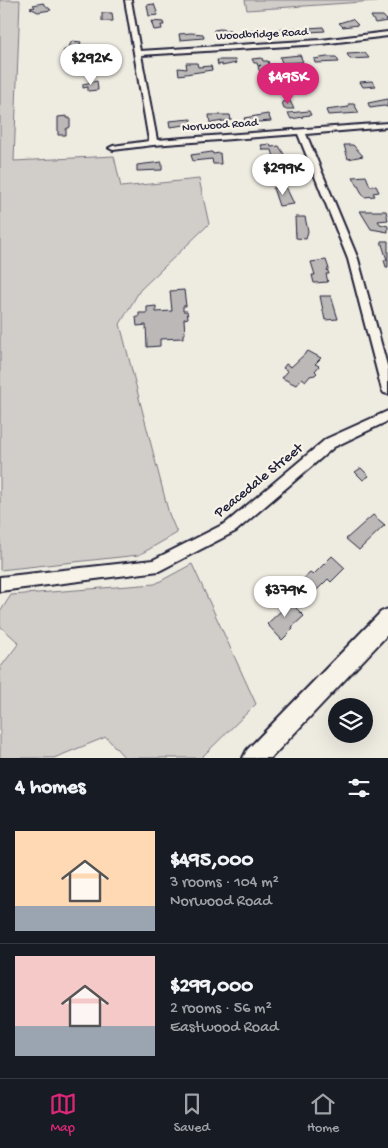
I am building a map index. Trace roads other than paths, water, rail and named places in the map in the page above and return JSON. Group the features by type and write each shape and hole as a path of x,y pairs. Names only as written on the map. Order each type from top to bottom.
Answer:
{"main road":[{"path":"255,758 388,619"}],"street":[{"path":"128,0 153,142"},
{"name":"Woodbridge Road","path":"137,54 321,42 388,34"},
{"name":"Norwood Road","path":"113,148 153,142 388,125"},
{"path":"301,132 353,259 388,390"},
{"name":"Peacedale Street","path":"0,584 154,566 231,528 330,444 388,416"}]}
